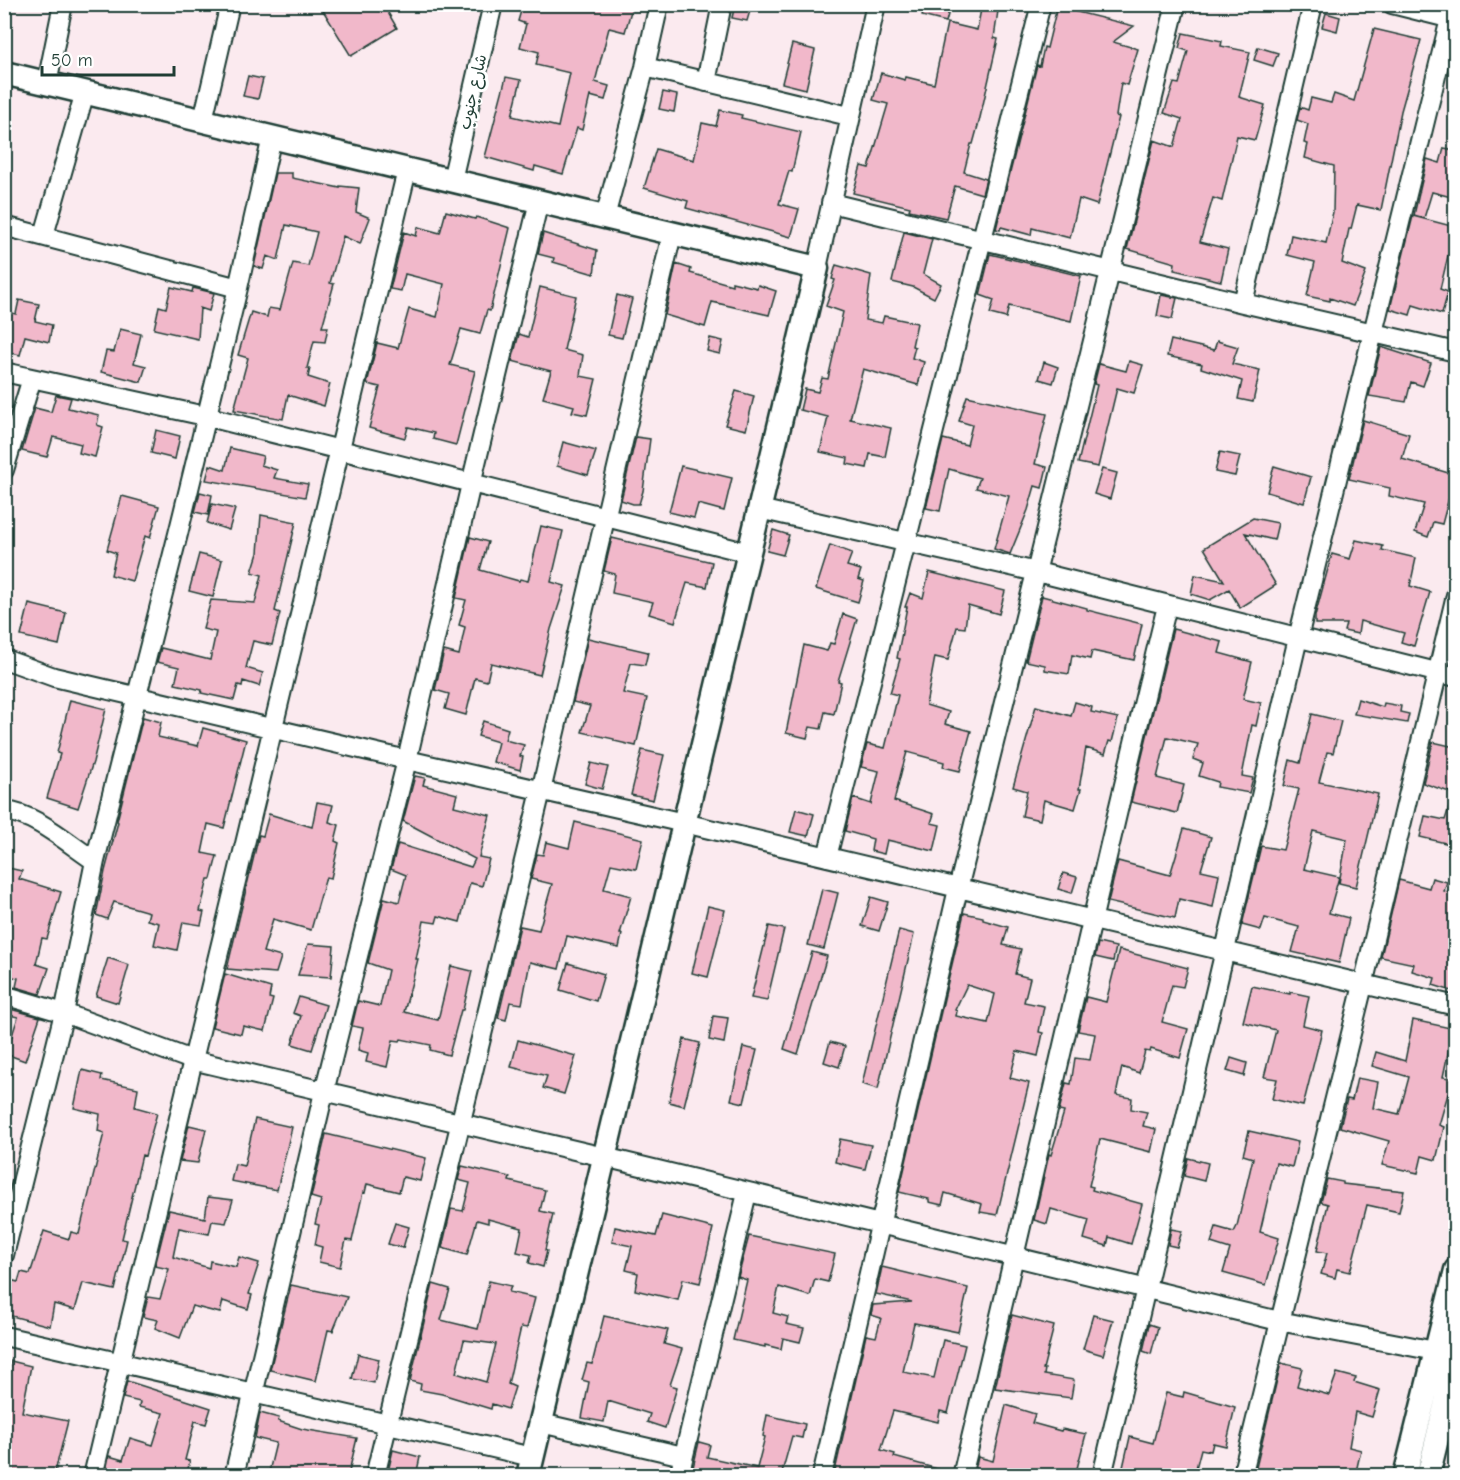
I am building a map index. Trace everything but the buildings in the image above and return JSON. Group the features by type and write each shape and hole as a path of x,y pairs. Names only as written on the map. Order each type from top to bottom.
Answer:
{"street":[{"path":"47,83 63,4"},
{"path":"203,120 230,4"},
{"name":"شارع جنوب","path":"452,180 493,4"},
{"path":"605,217 645,67 659,4"},
{"path":"706,82 722,4"},
{"path":"4,1336 387,1424 530,1466 817,268 849,116 876,4"},
{"path":"827,857 1041,4"},
{"path":"822,1476 958,889 1176,4"},
{"path":"1243,303 1313,4"},
{"path":"1102,1476 1298,638 1453,19 1392,4"},
{"path":"645,67 849,116"},
{"path":"4,73 817,268"},
{"path":"44,236 85,92"},
{"path":"4,1255 64,1013 95,861 178,534 272,137"},
{"path":"93,1476 407,170"},
{"path":"234,1476 324,1092 407,760 539,201"},
{"path":"831,203 1455,352"},
{"path":"4,226 238,288"},
{"path":"375,1476 541,791 672,234"},
{"path":"4,372 205,417 749,553"},
{"path":"4,470 32,378"},
{"path":"759,509 1036,572 1447,675"},
{"path":"1242,1476 1363,985 1447,675 1455,595"},
{"path":"962,1476 1167,606"},
{"path":"4,659 54,677 684,823 1455,1006"},
{"path":"4,811 13,811 30,818 95,861"},
{"path":"4,994 64,1013 192,1060 604,1157 1279,1321 1445,1353"},
{"path":"679,1476 747,1193"},
{"path":"1405,1476 1445,1353 1454,1282"},
{"path":"1428,1476 1455,1361"},
{"path":"541,1423 684,1456"}]}
